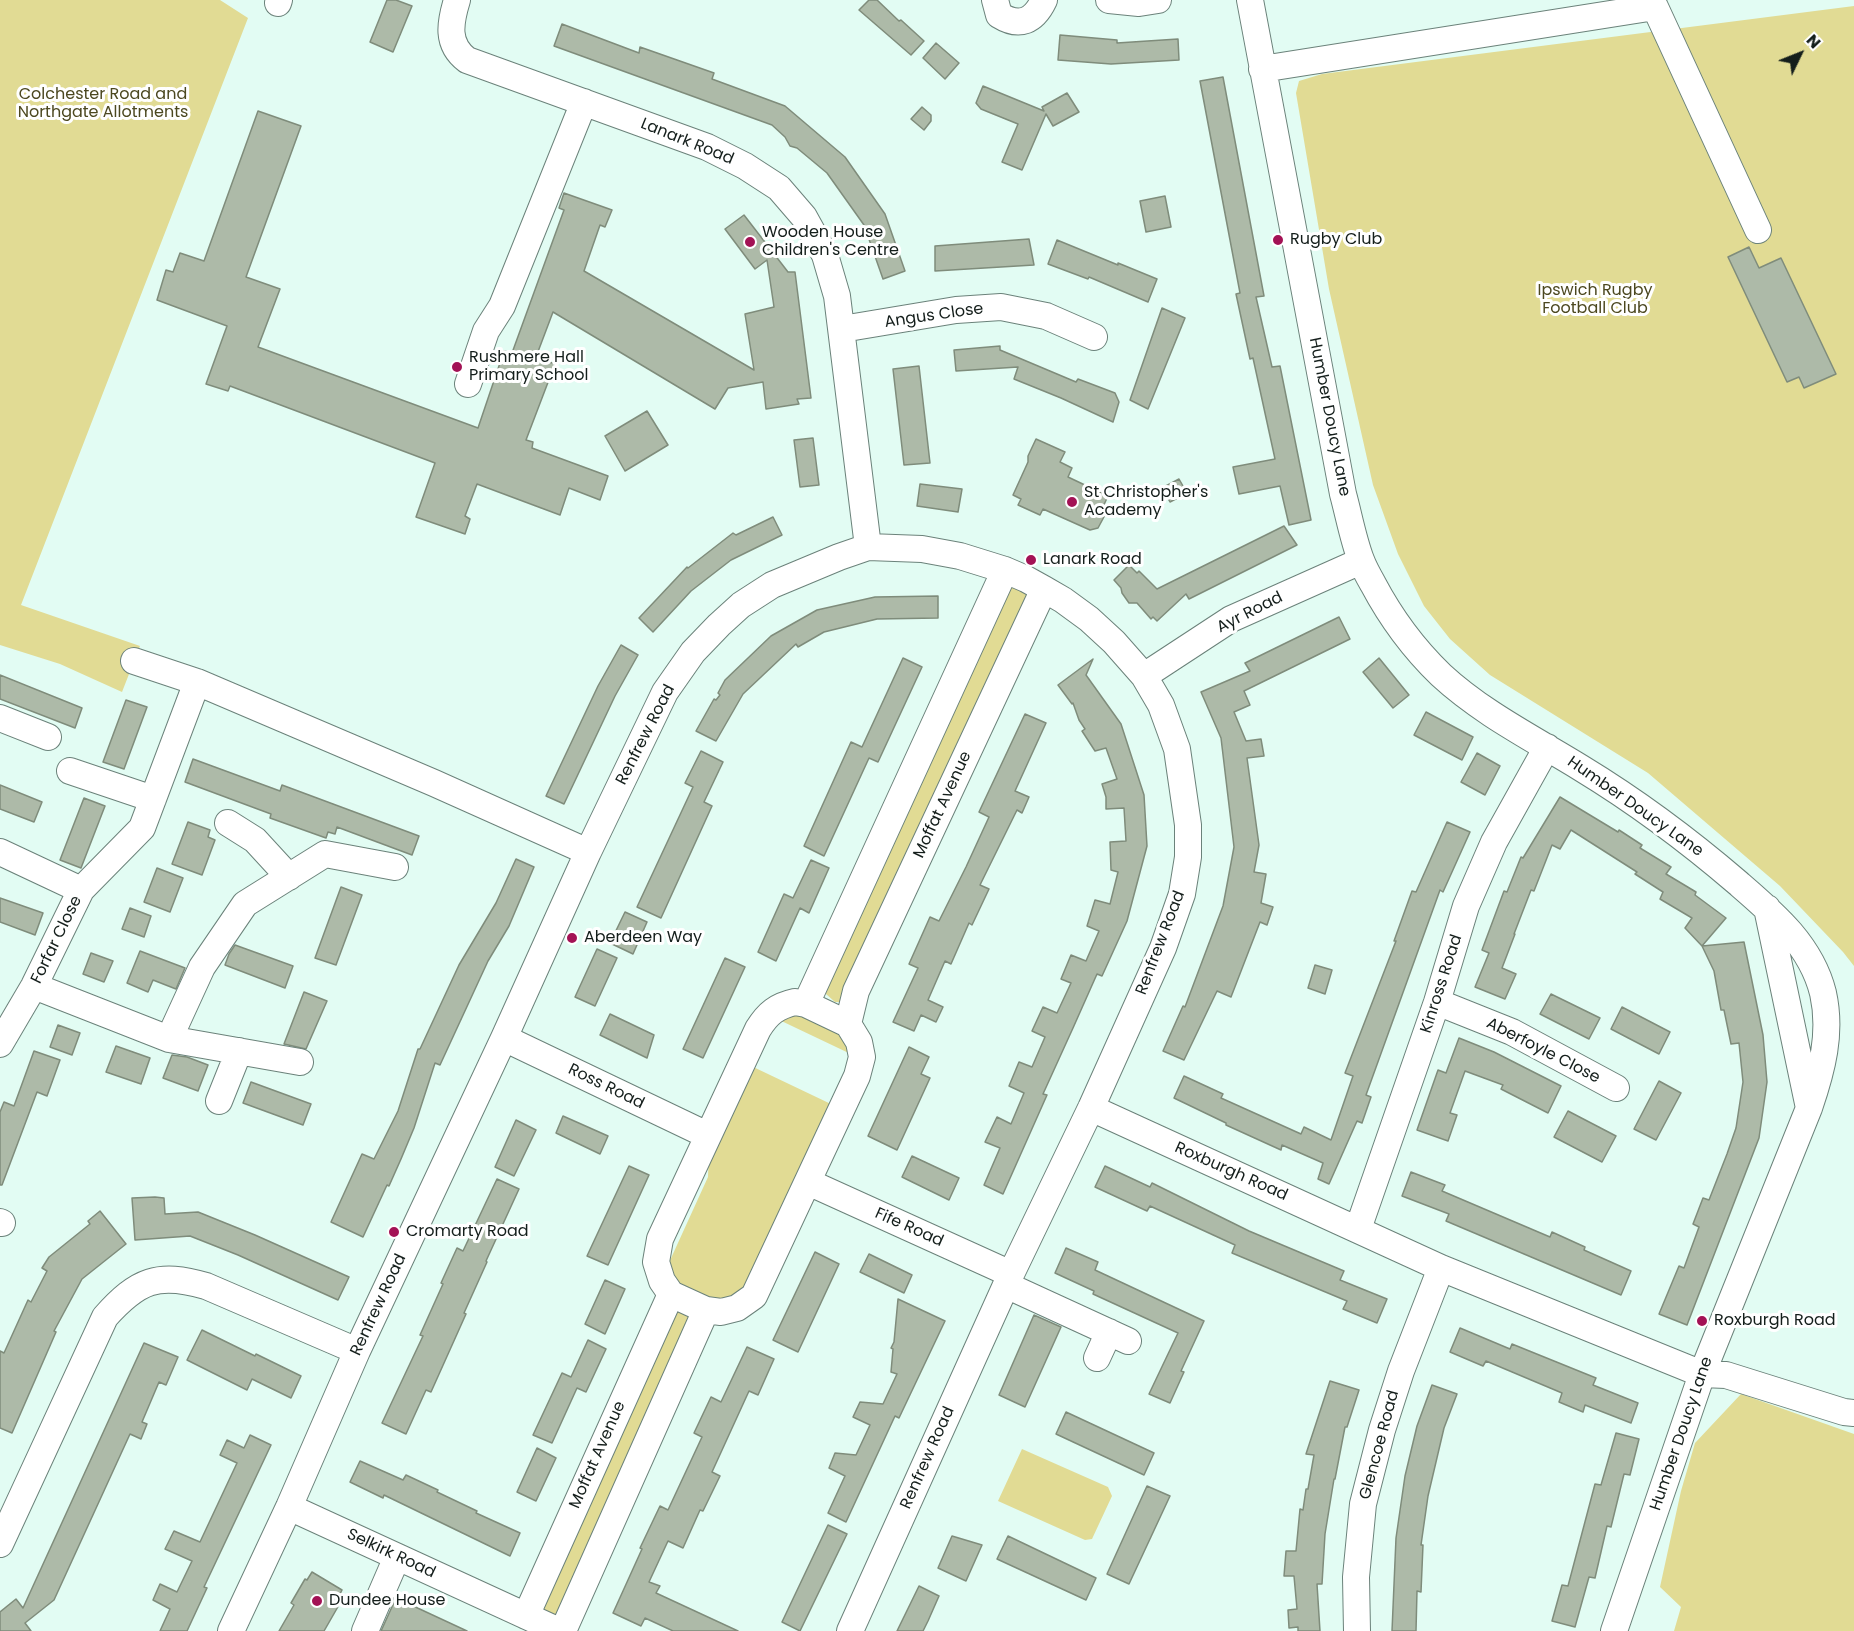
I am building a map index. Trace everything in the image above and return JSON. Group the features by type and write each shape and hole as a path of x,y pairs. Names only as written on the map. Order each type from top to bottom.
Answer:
{"street":[{"name":"Lanark Road","path":"457,0 451,32 453,44 459,54 467,60 707,147 745,166 780,188 804,217 825,255 837,296 868,547"},
{"path":"995,0 999,15 1008,21 1020,22 1031,18 1039,10 1044,0"},
{"path":"1109,0 1139,3 1158,0"},
{"name":"Humber Doucy Lane","path":"1250,0 1343,494 1361,561 1380,596 1400,630 1443,676 1493,714 1620,792 1671,828 1767,908 1786,926 1803,948 1823,992 1827,1028 1825,1056 1820,1075 1809,1108 1702,1374 1614,1631"},
{"path":"1262,69 1655,7 1758,230"},
{"path":"468,384 486,332 502,306 584,102"},
{"name":"Angus Close","path":"842,329 956,310 1000,307 1046,316 1094,337"},
{"name":"Renfrew Road","path":"231,1631 289,1507 357,1351 504,1038 588,852 665,692 693,652 741,605 772,585 868,547 922,549 960,555 1005,570 1044,589 1089,619 1114,642 1144,676 1161,705 1177,749 1188,825 1188,856 1182,894 1163,948 850,1631"},
{"name":"Ayr Road","path":"1144,676 1230,620 1361,561"},
{"path":"806,1004 1005,570"},
{"name":"Moffat Avenue","path":"848,1024 856,991 1044,589"},
{"path":"134,661 197,682 423,778 588,852"},
{"name":"Forfar Close","path":"0,1044 34,986 81,890 142,828 197,682"},
{"path":"1,720 48,737"},
{"name":"Kinross Road","path":"1358,1229 1437,1002 1466,906 1494,842 1547,747"},
{"path":"70,771 153,799"},
{"path":"228,823 255,840 289,877"},
{"path":"0,852 81,890"},
{"path":"169,1039 202,967 244,904 325,854 394,867"},
{"path":"1767,908 1809,1108"},
{"path":"34,986 169,1039 300,1062"},
{"path":"795,1002 806,1004 848,1024 859,1042 862,1057 857,1076 754,1296 737,1308 721,1312 706,1310 671,1294 662,1281 656,1262 660,1239 758,1029 767,1015 784,1005 795,1002"},
{"name":"Aberfoyle Close","path":"1437,1002 1512,1032 1616,1088"},
{"name":"Ross Road","path":"504,1038 707,1136"},
{"path":"219,1101 239,1051"},
{"name":"Roxburgh Road","path":"1091,1108 1441,1268 1702,1374 1726,1375 1844,1412 1854,1413"},
{"name":"Fife Road","path":"808,1182 1009,1280"},
{"name":"Glencoe Road","path":"1357,1631 1356,1577 1363,1504 1382,1430 1401,1371 1441,1268"},
{"path":"0,1545 105,1317 120,1300 141,1286 162,1279 184,1280 206,1286 357,1351"},
{"path":"1009,1280 1119,1336 1097,1358"},
{"name":"Moffat Avenue","path":"526,1616 671,1294"},
{"path":"561,1631 706,1310"},
{"name":"Selkirk Road","path":"289,1507 561,1631"},
{"path":"365,1631 397,1557"}],"green space":[{"name":"Colchester Road and Northgate Allotments","path":"0,0 220,0 248,18 21,605 140,646 122,692 60,664 0,645"},
{"name":"Ipswich Rugby Football Club","path":"1854,6 1854,966 1780,886 1648,773 1490,675 1450,639 1424,606 1398,554 1373,485 1329,289 1296,93 1299,81 1322,74"},
{"path":"1011,586 1028,593 840,1002 835,1002 826,994 826,989"},
{"path":"791,1010 846,1032 855,1056 773,1017"},
{"path":"747,1064 833,1105 751,1289 721,1303 697,1294 684,1286 667,1267 708,1177 709,1148"},
{"path":"677,1312 684,1312 690,1316 558,1617 539,1612 673,1315"},
{"path":"1741,1394 1854,1434 1854,1631 1674,1631 1681,1607 1660,1587 1681,1491 1695,1443"},
{"path":"1022,1449 1108,1487 1112,1496 1092,1539 1085,1540 998,1501"}],"building":[{"path":"387,0 396,0 412,6 393,52 370,42"},
{"path":"869,0 877,0 924,41 911,55 859,10"},
{"path":"562,24 639,53 640,47 714,73 712,79 785,106 845,157 885,214 905,271 883,279 864,225 827,173 797,148 790,146 785,137 772,125 554,46"},
{"path":"1060,35 1117,40 1117,43 1178,39 1179,60 1111,64 1058,60"},
{"path":"936,43 959,63 945,79 923,58"},
{"path":"1223,77 1264,296 1256,297 1272,367 1280,366 1311,520 1289,525 1280,486 1239,494 1233,467 1275,459 1253,358 1250,359 1236,294 1240,293 1200,81"},
{"path":"983,86 1044,111 1042,107 1067,93 1079,112 1053,126 1046,114 1022,170 1002,162 1018,124 981,109 976,103"},
{"path":"922,107 931,115 931,121 924,130 911,119"},
{"path":"258,111 301,126 246,277 280,289 258,347 478,428 504,351 512,353 564,210 559,208 564,193 612,210 605,227 600,225 584,271 754,370 745,314 774,307 767,260 755,269 725,229 744,215 788,272 795,272 811,398 797,399 799,404 766,409 763,382 728,388 715,409 553,312 536,357 555,364 526,440 533,442 532,448 608,476 600,500 569,488 560,515 477,484 465,516 470,519 465,534 416,517 435,463 230,386 228,391 206,384 227,326 157,300 166,270 173,272 180,253 204,261"},
{"path":"1165,196 1171,227 1146,232 1140,201"},
{"path":"1029,239 1034,265 935,271 935,246"},
{"path":"1057,240 1157,279 1148,302 1089,277 1088,279 1048,264"},
{"path":"1749,247 1759,268 1781,258 1836,374 1804,388 1799,377 1787,382 1728,257"},
{"path":"1162,308 1185,318 1148,409 1130,400"},
{"path":"1000,346 1000,350 1076,382 1078,379 1115,393 1119,402 1113,422 1014,379 1018,367 956,371 954,350"},
{"path":"919,366 930,463 904,465 893,369"},
{"path":"647,411 668,445 625,471 605,436"},
{"path":"813,438 819,485 800,487 794,440"},
{"path":"1036,439 1065,452 1060,462 1072,468 1068,477 1108,496 1102,509 1105,515 1098,528 1090,530 1043,509 1040,515 1018,505 1021,499 1013,495"},
{"path":"1179,479 1187,493 1170,502 1162,488"},
{"path":"920,484 962,489 958,512 917,506"},
{"path":"773,517 782,535 731,560 691,591 653,632 639,618 687,567 733,533 736,535"},
{"path":"1284,526 1297,545 1189,599 1186,594 1157,621 1153,617 1151,619 1137,603 1129,603 1114,580 1129,565 1137,573 1139,571 1157,589"},
{"path":"938,596 938,618 877,619 824,632 798,647 796,644 743,694 716,741 696,731 714,699 716,700 720,695 718,693 725,680 771,636 817,610 875,597"},
{"path":"1339,617 1350,639 1244,691 1250,705 1234,712 1246,741 1261,739 1264,756 1247,758 1259,845 1254,872 1266,874 1261,903 1273,907 1267,925 1260,922 1231,997 1217,991 1184,1060 1163,1051 1183,1006 1185,1007 1223,906 1234,847 1221,738 1201,692 1250,671 1245,663"},
{"path":"621,645 638,655 615,696 564,804 546,796 598,686"},
{"path":"903,658 922,667 878,762 869,758 824,856 804,846 851,742 862,747"},
{"path":"1379,658 1409,695 1393,708 1363,672"},
{"path":"1093,659 1086,675 1121,724 1144,795 1147,846 1127,921 1102,976 1097,974 1043,1094 1047,1095 1003,1194 984,1185 1000,1148 985,1142 997,1117 1011,1124 1024,1093 1009,1086 1019,1062 1032,1067 1045,1037 1032,1031 1043,1007 1057,1013 1071,983 1061,979 1071,955 1086,961 1099,931 1087,926 1095,900 1110,904 1118,872 1111,870 1110,842 1126,841 1124,808 1106,809 1106,797 1102,784 1117,779 1106,748 1095,751 1082,731 1085,729 1073,703 1058,685"},
{"path":"0,675 82,708 75,728 0,699"},
{"path":"126,700 147,707 124,769 103,762"},
{"path":"1426,712 1473,737 1462,760 1414,735"},
{"path":"1025,714 1046,723 1015,791 1029,797 1022,813 1017,810 980,885 989,889 972,925 969,923 951,964 945,961 928,1000 943,1007 936,1022 921,1015 914,1031 893,1022 918,968 909,964 930,917 939,921 966,867 989,817 979,812"},
{"path":"701,751 723,762 704,802 712,806 661,918 637,907 693,787 685,783"},
{"path":"1477,753 1500,766 1485,795 1461,782"},
{"path":"193,759 280,791 282,785 419,836 412,855 337,827 335,834 328,832 326,838 270,818 271,814 185,782"},
{"path":"0,785 42,802 34,822 0,809"},
{"path":"1560,797 1642,845 1640,848 1671,867 1666,874 1696,892 1695,895 1726,918 1702,946 1685,928 1692,918 1660,899 1663,892 1635,874 1637,872 1571,830 1560,849 1552,845 1534,891 1531,890 1502,968 1516,974 1505,999 1475,987 1489,953 1482,950 1504,891 1507,892 1521,857 1523,858"},
{"path":"84,798 105,806 81,868 60,860"},
{"path":"188,822 210,830 208,837 215,840 202,875 172,864"},
{"path":"1447,822 1470,832 1443,892 1440,890 1366,1095 1371,1097 1362,1123 1357,1121 1329,1184 1318,1179 1323,1163 1282,1145 1281,1150 1174,1098 1184,1076 1223,1094 1221,1098 1301,1134 1304,1127 1331,1140 1353,1076 1345,1073 1396,941 1394,941 1412,891 1416,892"},
{"path":"516,859 534,867 509,926 488,961 440,1065 435,1063 414,1128 389,1186 387,1185 363,1237 331,1222 362,1154 374,1159 398,1111 418,1049 459,965 496,903"},
{"path":"811,860 829,868 809,913 800,908 776,961 758,952 784,894 793,898"},
{"path":"157,868 183,878 170,912 144,902"},
{"path":"341,887 362,895 336,965 315,958"},
{"path":"0,898 43,913 35,935 0,922"},
{"path":"130,908 151,916 144,937 122,929"},
{"path":"625,912 647,922 633,954 610,943"},
{"path":"1744,942 1763,1035 1767,1082 1759,1138 1687,1325 1659,1314 1679,1266 1684,1268 1699,1227 1693,1224 1703,1198 1709,1200 1727,1154 1736,1128 1743,1082 1739,1043 1731,1044 1724,1010 1721,1010 1714,971 1702,946"},
{"path":"235,945 293,966 285,988 225,965"},
{"path":"597,949 617,958 595,1006 575,997"},
{"path":"140,951 185,968 176,989 153,980 148,992 127,983"},
{"path":"91,953 113,961 104,982 83,974"},
{"path":"725,958 745,967 703,1058 683,1049"},
{"path":"1315,965 1332,970 1325,994 1308,988"},
{"path":"304,992 327,1001 306,1049 284,1044"},
{"path":"1551,994 1600,1018 1589,1039 1540,1014"},
{"path":"1622,1007 1670,1032 1659,1054 1611,1029"},
{"path":"610,1014 654,1035 647,1058 600,1035"},
{"path":"58,1025 80,1033 72,1055 50,1047"},
{"path":"1459,1038 1494,1052 1561,1086 1548,1113 1501,1089 1503,1085 1465,1071 1450,1113 1457,1115 1448,1141 1417,1130 1438,1070 1446,1073"},
{"path":"116,1046 150,1058 141,1084 106,1072"},
{"path":"909,1047 929,1057 921,1074 930,1078 897,1150 868,1136"},
{"path":"34,1051 60,1060 47,1096 37,1092 2,1185 0,1185 0,1112 4,1102 14,1106"},
{"path":"172,1055 187,1057 208,1065 198,1091 163,1078"},
{"path":"1659,1081 1681,1093 1656,1140 1634,1129"},
{"path":"251,1082 311,1104 303,1125 243,1103"},
{"path":"1568,1111 1616,1136 1602,1162 1554,1137"},
{"path":"563,1116 608,1136 600,1154 556,1133"},
{"path":"516,1120 536,1130 514,1176 495,1167"},
{"path":"912,1156 959,1178 949,1200 902,1177"},
{"path":"629,1166 649,1175 608,1265 587,1256"},
{"path":"1105,1166 1150,1187 1152,1183 1249,1231 1344,1271 1340,1280 1387,1299 1377,1323 1343,1309 1347,1301 1232,1253 1235,1245 1150,1206 1147,1211 1095,1187"},
{"path":"1411,1172 1445,1185 1442,1191 1550,1237 1552,1232 1585,1247 1584,1250 1631,1271 1621,1295 1446,1221 1449,1214 1402,1196"},
{"path":"497,1179 519,1189 431,1392 426,1390 406,1434 382,1423 423,1336 420,1335 457,1248 463,1251"},
{"path":"132,1198 164,1198 165,1214 198,1212 349,1277 338,1300 190,1236 135,1240"},
{"path":"100,1211 126,1244 82,1279 54,1331 56,1332 12,1433 0,1428 0,1351 4,1353 28,1300 31,1302 47,1271 42,1268 49,1257 90,1224 88,1221"},
{"path":"1066,1248 1098,1262 1095,1270 1204,1321 1181,1371 1184,1372 1170,1403 1149,1394 1178,1333 1093,1294 1094,1291 1055,1273"},
{"path":"815,1252 839,1264 798,1352 773,1340"},
{"path":"869,1254 912,1275 904,1293 860,1272"},
{"path":"605,1280 625,1289 605,1334 585,1324"},
{"path":"898,1299 945,1321 899,1418 895,1416 846,1522 828,1513 845,1476 829,1468 835,1453 856,1455 870,1425 853,1417 860,1402 883,1404 897,1374 891,1372 893,1349 891,1348 894,1342"},
{"path":"1034,1315 1061,1327 1025,1407 999,1395"},
{"path":"1460,1328 1510,1349 1512,1344 1596,1378 1593,1385 1638,1403 1631,1423 1585,1405 1583,1412 1559,1402 1562,1393 1486,1361 1483,1366 1450,1352"},
{"path":"202,1330 301,1376 291,1398 252,1379 247,1390 187,1360"},
{"path":"588,1340 606,1349 586,1392 577,1388 552,1443 533,1435 562,1373 571,1377"},
{"path":"144,1343 178,1357 166,1385 159,1382 142,1422 147,1424 141,1439 130,1434 54,1600 25,1623 31,1631 0,1631 0,1612 16,1599 23,1608"},
{"path":"747,1347 774,1359 758,1395 749,1391 712,1472 720,1476 703,1511 700,1510 683,1548 668,1541 649,1582 660,1586 656,1593 738,1631 673,1631 645,1618 641,1626 613,1613 660,1506 668,1510 702,1437 694,1433 711,1397 721,1402"},
{"path":"1330,1381 1359,1390 1347,1427 1345,1427 1325,1534 1322,1584 1317,1584 1320,1631 1298,1631 1298,1627 1289,1628 1288,1610 1297,1609 1294,1576 1284,1576 1286,1551 1296,1551 1300,1509 1303,1510 1314,1455 1306,1454"},
{"path":"1432,1385 1457,1394 1444,1428 1428,1496 1421,1545 1423,1545 1421,1592 1417,1591 1416,1631 1392,1631 1396,1538 1405,1476 1417,1426"},
{"path":"1066,1412 1154,1453 1144,1475 1056,1434"},
{"path":"1616,1433 1639,1439 1630,1475 1624,1474 1611,1527 1607,1526 1595,1578 1589,1577 1575,1627 1552,1621 1562,1585 1568,1586 1595,1484 1601,1485"},
{"path":"250,1435 271,1445 204,1587 207,1588 187,1631 160,1631 170,1609 153,1600 160,1584 177,1592 192,1561 165,1549 174,1531 200,1542 237,1463 220,1455 227,1440 244,1448"},
{"path":"537,1448 556,1458 536,1501 517,1492"},
{"path":"360,1461 403,1480 406,1475 477,1511 476,1513 520,1533 510,1556 384,1495 383,1498 350,1482"},
{"path":"1147,1486 1170,1496 1129,1584 1107,1574"},
{"path":"828,1525 847,1534 800,1631 782,1622"},
{"path":"952,1536 982,1545 966,1581 938,1568"},
{"path":"1008,1536 1096,1578 1086,1600 997,1559"},
{"name":"Dundee House","path":"312,1572 342,1590 339,1596 343,1598 324,1631 279,1631 294,1605 291,1603 305,1579 307,1580"},
{"path":"919,1586 939,1596 928,1621 923,1631 897,1631"},
{"path":"396,1598 467,1631 381,1631"}],"place":[{"name":"Rugby Club","path":"1278,240"},
{"name":"Wooden House Children's Centre","path":"750,242"},
{"name":"Rushmere Hall Primary School","path":"457,367"},
{"name":"St Christopher's Academy","path":"1072,502"},
{"name":"Lanark Road","path":"1031,560"},
{"name":"Aberdeen Way","path":"572,938"},
{"name":"Cromarty Road","path":"394,1232"},
{"name":"Roxburgh Road","path":"1702,1321"},
{"name":"Dundee House","path":"317,1601"}]}
